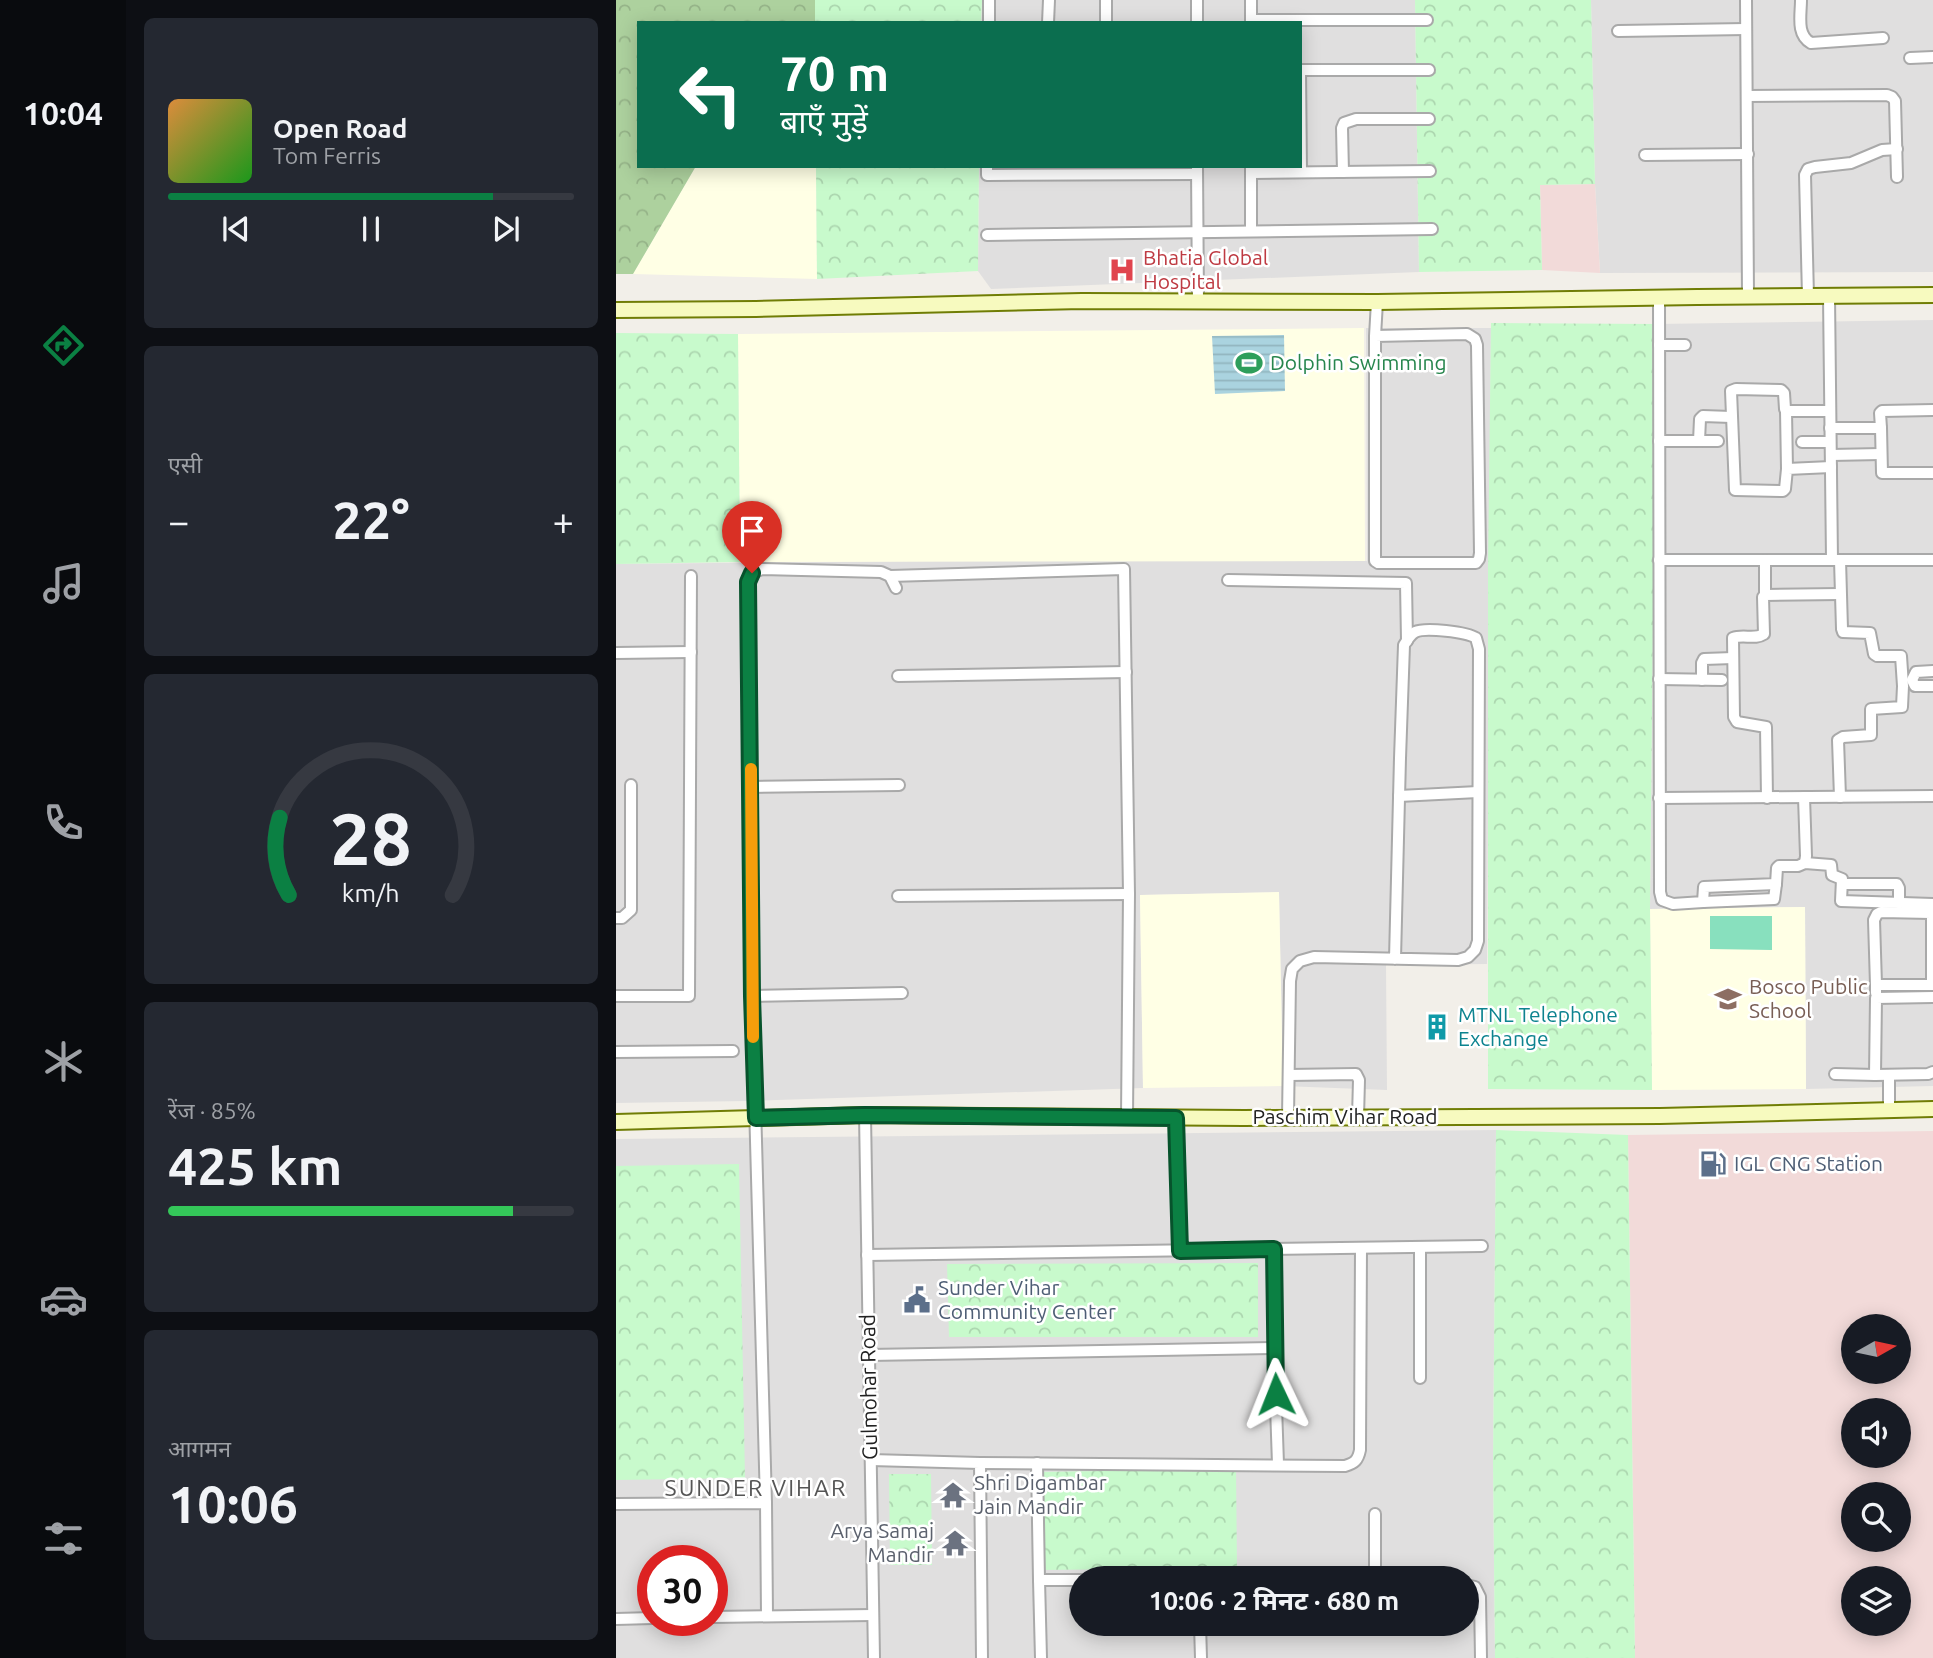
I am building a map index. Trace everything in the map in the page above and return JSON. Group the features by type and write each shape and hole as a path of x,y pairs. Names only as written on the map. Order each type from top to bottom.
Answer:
{"street":[{"path":"989,0 989,21"},
{"path":"1048,21 1049,0"},
{"path":"1106,0 1106,21"},
{"path":"1197,0 1197,21"},
{"path":"1251,0 1251,21"},
{"path":"1746,0 1748,296"},
{"path":"1801,0 1801,33 1811,43 1883,38"},
{"path":"1302,21 1427,20"},
{"path":"1618,31 1746,29"},
{"path":"1910,58 1933,57"},
{"path":"1302,70 1429,70"},
{"path":"1747,96 1892,97 1895,101 1898,177"},
{"path":"1343,172 1344,123 1356,119 1429,118"},
{"path":"1808,296 1805,175 1808,169 1851,163 1882,150 1896,149"},
{"path":"1646,155 1748,154"},
{"path":"987,168 987,175 1046,170 1197,170 1198,301"},
{"path":"1301,168 1301,172"},
{"path":"1251,231 1251,170 1430,170"},
{"path":"987,235 1432,229"},
{"path":"616,310 1082,301 1377,302 1933,295"},
{"path":"1829,296 1830,467 1843,632 1869,632 1872,635 1875,655 1901,656 1907,680 1902,707 1873,708 1871,711 1871,735 1843,737 1838,740 1840,797"},
{"path":"1659,297 1659,798 1662,900 1673,904 1703,902 1703,887 1776,884 1779,866 1798,866 1805,863 1830,865 1832,875 1842,878 1841,901 1933,904"},
{"path":"1375,336 1467,334 1475,339 1480,554 1476,562 1375,561 1375,336 1377,302"},
{"path":"1659,345 1685,345"},
{"path":"1783,390 1787,411 1787,469 1783,491 1735,490 1731,417 1731,391 1783,390"},
{"path":"1933,410 1880,413 1882,473 1933,473"},
{"path":"1787,411 1830,411"},
{"path":"1699,441 1700,419 1703,416 1731,417"},
{"path":"1830,428 1881,428"},
{"path":"1659,441 1718,440"},
{"path":"1802,442 1830,442"},
{"path":"1830,455 1881,454"},
{"path":"1787,469 1830,467"},
{"path":"1659,560 1933,560"},
{"path":"1765,561 1764,634 1759,637 1733,638 1733,657 1735,720 1764,725 1767,730 1767,798"},
{"path":"767,1616 752,996 748,582 752,573 762,569 775,569 881,572 890,576 1124,569 1129,894 1126,1117"},
{"path":"616,996 689,996 691,576"},
{"path":"890,576 896,588"},
{"path":"1228,580 1406,583 1407,641 1404,650 1395,959"},
{"path":"1765,594 1840,594"},
{"path":"1288,1117 1290,981 1292,969 1300,961 1314,957 1458,960 1468,957 1475,950 1478,941 1478,642 1473,635 1466,633 1424,630 1414,633 1407,641"},
{"path":"616,653 691,652"},
{"path":"1702,680 1704,659 1733,657"},
{"path":"1907,680 1916,672 1933,671"},
{"path":"898,676 1126,672"},
{"path":"1659,679 1722,680"},
{"path":"1907,680 1915,686 1933,687"},
{"path":"616,918 622,918 631,910 631,785"},
{"path":"751,787 899,785"},
{"path":"1399,796 1478,792"},
{"path":"1659,798 1933,796"},
{"path":"1804,797 1805,863"},
{"path":"1842,884 1897,884 1899,903"},
{"path":"898,896 1129,894"},
{"path":"1875,1075 1874,926 1875,917 1881,912 1931,913 1933,1006"},
{"path":"1876,985 1933,991"},
{"path":"1876,998 1933,991"},
{"path":"752,996 902,993"},
{"path":"616,1052 733,1051"},
{"path":"1835,1074 1889,1075 1933,1072"},
{"path":"1289,1075 1356,1074 1359,1080 1358,1117"},
{"path":"1889,1075 1889,1110"},
{"name":"Paschim Vihar Road","path":"616,1122 865,1115 1358,1117 1660,1115 1933,1109"},
{"name":"Gulmohar Road","path":"865,1115 874,1658"},
{"path":"1176,1118 1180,1251"},
{"path":"867,1255 1482,1246"},
{"path":"1420,1247 1420,1378"},
{"path":"870,1460 1345,1466 1354,1463 1360,1450 1361,1248"},
{"path":"1274,1249 1278,1465"},
{"path":"869,1355 1274,1348"},
{"path":"980,1463 982,1658"},
{"path":"1037,1463 1041,1658"},
{"path":"616,1504 766,1503"},
{"path":"1375,1514 1375,1566"},
{"path":"1039,1580 1069,1580"},
{"path":"1479,1595 1482,1658"},
{"path":"728,1617 873,1615"},
{"path":"616,1619 637,1618"},
{"path":"1200,1636 1201,1658"}],"shaded area":[{"path":"982,0 1415,0 1419,272 991,289 978,271 979,168 1302,168 1302,21 981,21"},
{"path":"1591,0 1933,0 1933,272 1600,273"},
{"path":"695,168 816,168 817,279 633,274"},
{"path":"1595,184 1600,273 1542,270 1540,185"},
{"path":"1933,320 1933,1086 1806,1089 1805,907 1650,909 1656,324"},
{"path":"1364,328 1365,561 740,562 738,334"},
{"path":"1366,328 1491,328 1487,964 1386,965 1387,1090 1283,1086 1279,892 1140,895 1143,1088 616,1103 616,564 1008,560 1367,561"},
{"path":"1279,892 1283,1086 1143,1088 1140,895"},
{"name":"Bosco Public School","path":"1805,907 1806,1089 1652,1090 1650,909"},
{"path":"1496,1130 1493,1463 1495,1658 616,1658 616,1139"},
{"path":"1933,1131 1933,1658 1635,1658 1628,1135"}],"green space":[{"path":"616,0 815,0 815,21 637,21 637,168 695,168 633,274 616,274"},
{"path":"815,0 982,0 981,21 815,21"},
{"path":"1415,0 1591,0 1595,184 1540,185 1542,270 1419,272"},
{"path":"816,168 979,168 978,271 817,279"},
{"path":"1491,323 1656,324 1650,909 1652,1090 1488,1089"},
{"path":"616,333 738,334 740,562 616,564"},
{"path":"1710,916 1772,916 1772,950 1710,949"},
{"path":"1496,1130 1628,1135 1635,1658 1495,1658 1493,1463"},
{"path":"739,1164 745,1478 616,1480 616,1166"},
{"path":"1258,1263 1258,1337 949,1337 947,1264"},
{"path":"1236,1469 1237,1566 1069,1566 1069,1570 1040,1570 1037,1472"},
{"path":"889,1474 931,1474 932,1565 890,1565"}],"water":[{"name":"Dolphin Swimming","path":"1284,335 1285,391 1215,394 1212,336"}],"slow traffic":[{"path":"751,769 753,1037"}],"place":[{"name":"Bhatia Global Hospital","path":"1122,270"},
{"name":"Dolphin Swimming","path":"1249,363"},
{"name":"Bosco Public School","path":"1728,999"},
{"name":"MTNL Telephone Exchange","path":"1437,1027"},
{"name":"IGL CNG Station","path":"1713,1164"},
{"name":"Sunder Vihar Community Center","path":"917,1300"},
{"name":"Shri Digambar Jain Mandir","path":"953,1495"},
{"name":"Arya Samaj Mandir","path":"955,1543"}],"district":[{"name":"SUNDER VIHAR","path":"756,1488"}],"route":[{"path":"752,573 748,582 752,996 756,1118 865,1115 1176,1118 1180,1251 1274,1249 1276,1394"}]}
